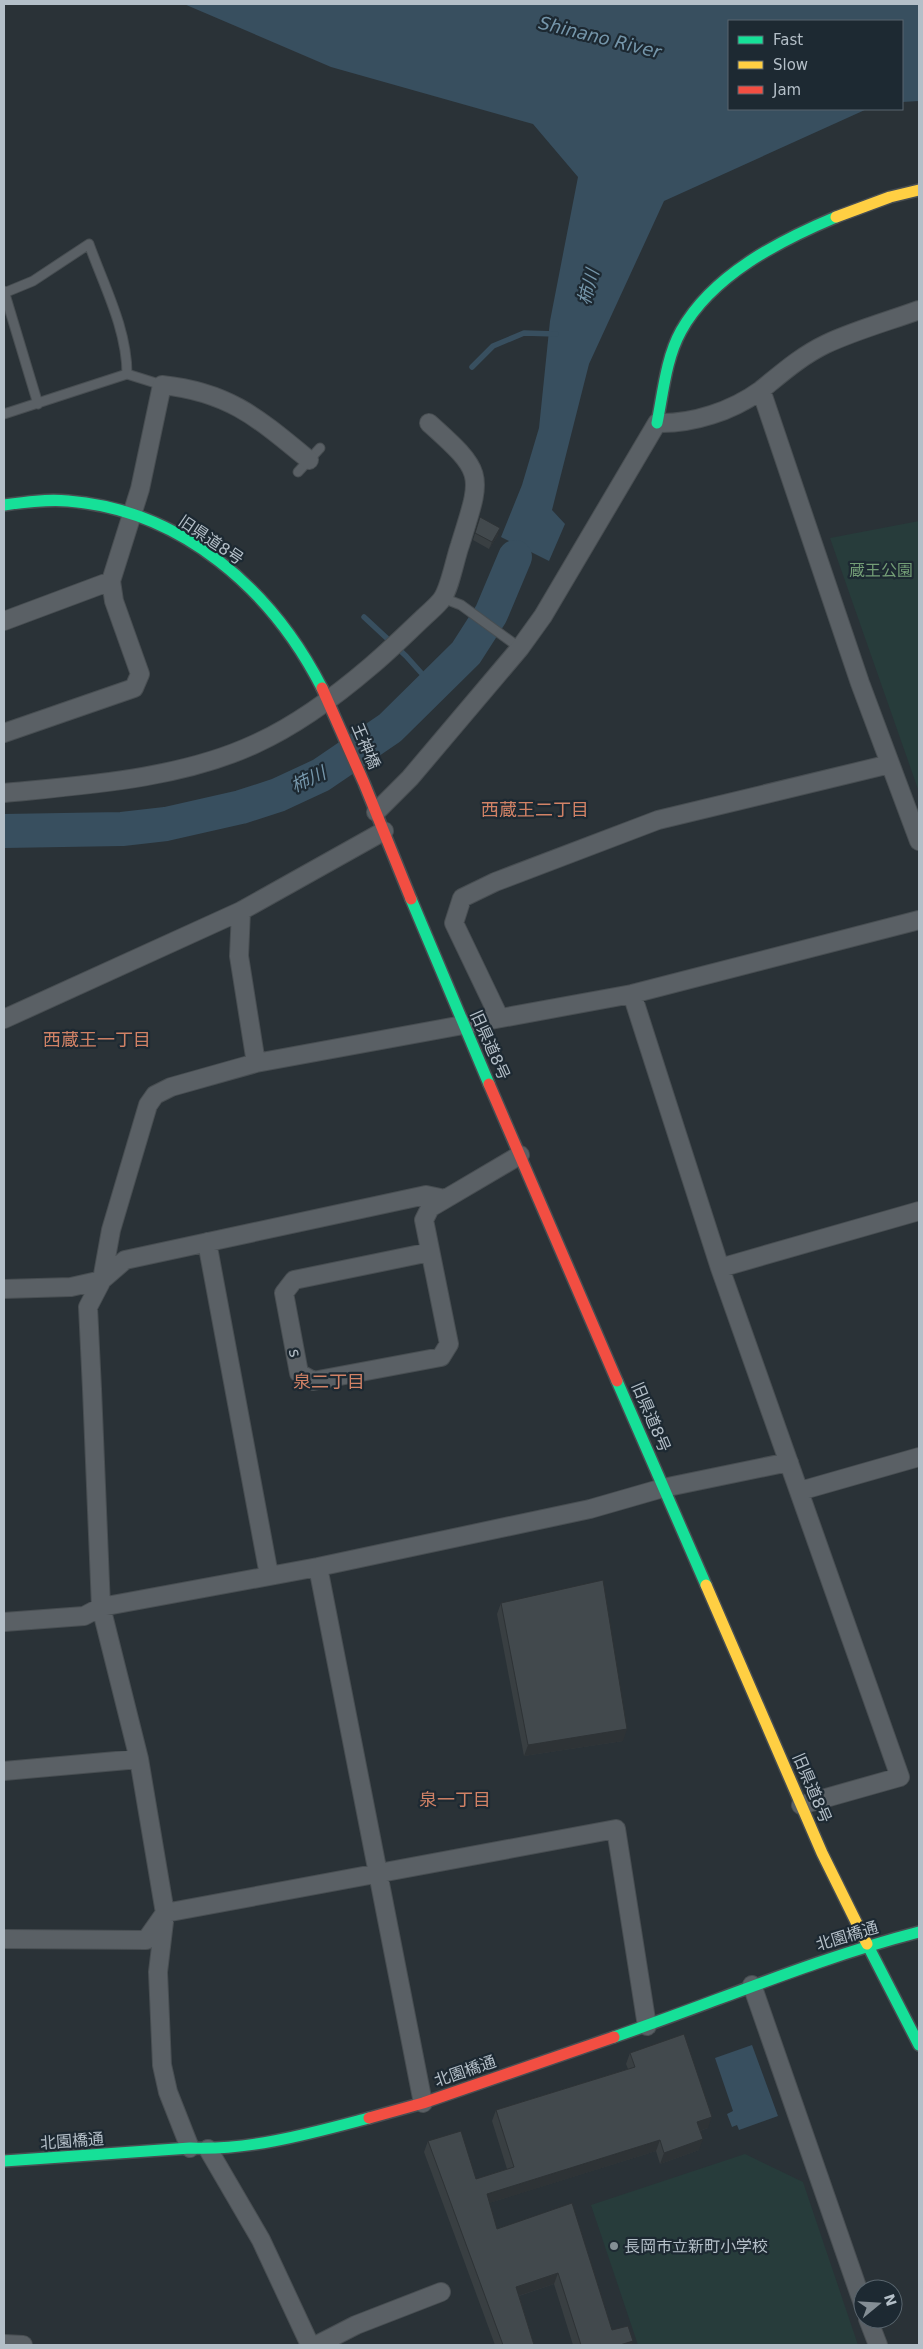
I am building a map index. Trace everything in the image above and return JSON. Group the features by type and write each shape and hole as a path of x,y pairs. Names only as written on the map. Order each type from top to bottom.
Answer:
{"street":[{"path":"376,812 410,778 515,644 548,608 657,423 667,372 681,330 691,315 724,282 796,234 853,209 919,190"},
{"path":"657,423 688,422 722,411 760,390 781,372 826,344 919,310"},
{"path":"4,733 134,688 140,674 114,601 111,581 140,490 162,385 206,392 251,413 309,460"},
{"path":"760,390 825,585 919,841"},
{"path":"4,793 88,784 204,762 263,740 331,706 443,598 473,504 476,486 474,469 463,453 429,423"},
{"name":"旧県道8号","path":"4,505 68,500 132,513 174,532 227,568 276,614 311,666 331,706"},
{"path":"4,621 111,581"},
{"name":"王神橋","path":"331,706 369,793"},
{"path":"499,1017 454,923 462,898 495,882 658,820 890,764"},
{"name":"旧県道8号","path":"369,793 463,1025 801,1805 865,1946 890,1987 919,2046"},
{"path":"4,1019 241,911 384,831"},
{"path":"241,911 239,956 256,1064"},
{"path":"190,2148 168,2092 162,2065 158,1972 165,1913 139,1758 101,1607 88,1307 102,1280 111,1230 144,1117 155,1095 180,1083 256,1064 499,1017 632,994 919,920"},
{"path":"632,994 720,1268 900,1777 801,1805"},
{"name":"s","path":"430,1252 294,1280 284,1293 299,1373 313,1381 441,1357 449,1344 424,1220 430,1208 520,1155"},
{"path":"4,1289 71,1287 102,1280 125,1260 426,1195 446,1199"},
{"path":"720,1268 919,1211"},
{"path":"207,1242 269,1575"},
{"path":"800,1491 919,1458"},
{"path":"4,1622 84,1616 101,1607 318,1567 590,1509 663,1488 789,1462"},
{"path":"318,1567 422,2103"},
{"path":"4,1771 139,1758"},
{"path":"4,1939 146,1940 165,1913 616,1829 647,2026"},
{"name":"北園橋通","path":"4,2161 190,2148 208,2149 297,2137 422,2103 647,2026 752,1985 865,1946 919,1932"},
{"path":"752,1985 854,2279"},
{"path":"208,2149 261,2240 310,2345"},
{"path":"318,2345 344,2338 440,2292"},
{"path":"872,2329 878,2345"},
{"path":"4,2344 24,2345"}],"lane":[{"path":"38,404 5,298 89,244 122,332 127,355 127,374"},
{"path":"4,414 127,374 162,385"},
{"path":"443,598 461,605 515,644"}],"green space":[{"name":"蔵王公園","path":"919,521 919,792 830,538"},
{"path":"745,2154 803,2182 858,2345 638,2345 591,2205"}],"water":[{"name":"Shinano River","path":"184,4 919,4 919,101 903,102 903,20 728,20 728,110 865,110 664,201 589,364 552,510 565,524 549,561 501,537 522,485 539,428 550,321 578,177 533,124 331,67"},
{"path":"752,2045 778,2116 739,2130 737,2125 732,2127 727,2114 733,2111 715,2058"}],"building":[{"path":"480,517 500,528 492,542 475,533"},
{"path":"603,1580 627,1729 528,1745 501,1603"},
{"path":"684,2034 712,2117 697,2122 703,2139 664,2153 660,2140 487,2194 497,2229 572,2203 612,2330 628,2326 633,2341 620,2345 581,2345 558,2273 516,2287 534,2345 503,2345 428,2141 461,2131 476,2179 514,2167 496,2110 635,2067 630,2053"}],"waterway":[{"path":"472,367 493,346 524,333 556,334"},
{"name":"柿川","path":"4,831 122,829 166,824 241,807 278,795 321,775 390,728 466,653 491,614 515,557"},
{"path":"364,617 406,656 432,685"}],"traffic: fast":[{"path":"657,423 672,353 681,331 694,311 710,293 749,262 792,237 836,217"},
{"path":"4,505 60,500 110,508 149,520 185,538 219,561 250,588 277,619 301,652 322,688"},
{"path":"411,899 489,1084"},
{"path":"617,1381 706,1585"},
{"path":"614,2037 803,1968 919,1932"},
{"path":"867,1944 919,2045"},
{"path":"4,2161 190,2148 235,2147 280,2140 369,2118"}],"traffic: slow":[{"path":"836,217 890,197 919,190"},
{"path":"706,1585 822,1853 867,1944"}],"traffic: jam":[{"path":"322,688 364,783 411,899"},
{"path":"489,1084 617,1381"},
{"path":"369,2118 423,2103 614,2037"}],"place":[{"name":"長岡市立新町小学校","path":"614,2246"}],"district":[{"name":"西蔵王二丁目","path":"535,809"},
{"name":"西蔵王一丁目","path":"97,1039"},
{"name":"泉二丁目","path":"329,1381"},
{"name":"泉一丁目","path":"455,1799"}]}
